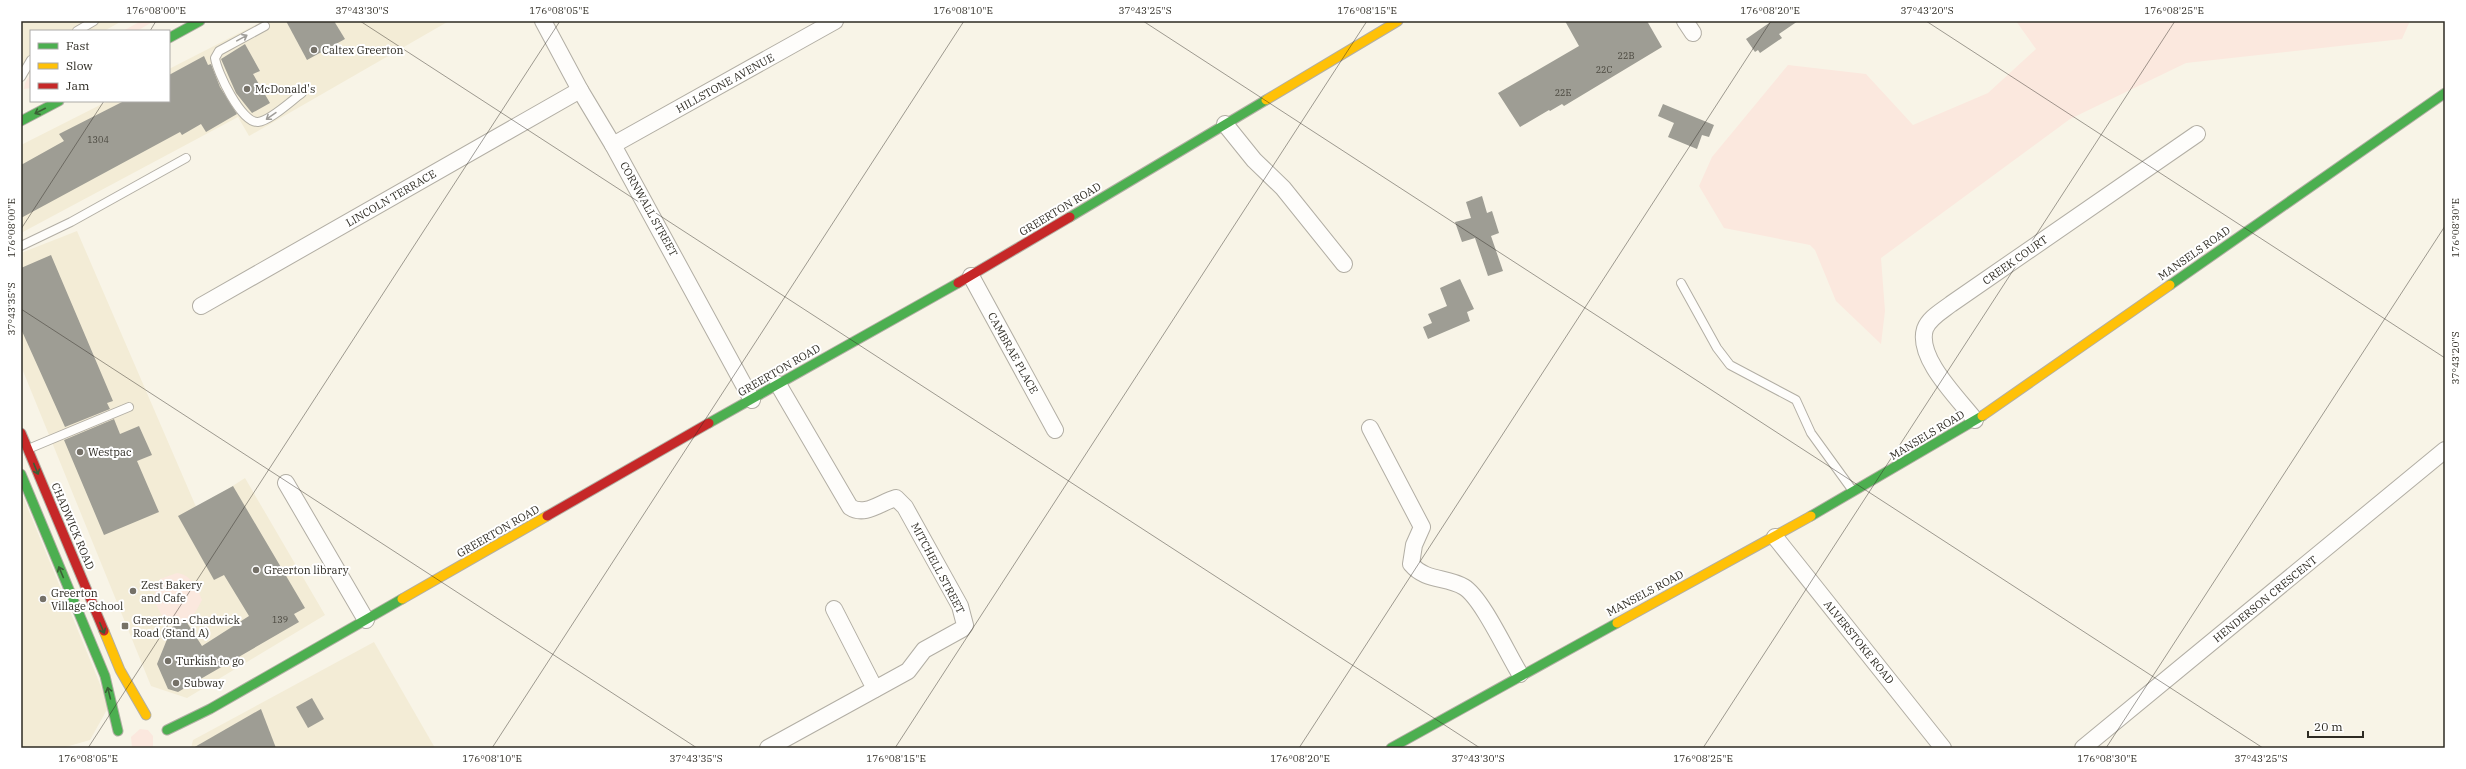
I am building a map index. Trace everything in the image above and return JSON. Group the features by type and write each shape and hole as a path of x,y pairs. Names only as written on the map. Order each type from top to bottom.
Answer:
{"street":[{"path":"170,37 200,21"},
{"name":"CORNWALL STREET","path":"543,21 580,90 613,145 752,400"},
{"name":"HILLSTONE AVENUE","path":"613,145 836,21"},
{"name":"GREERTON ROAD","path":"160,725 210,708 778,384 971,276 1398,21"},
{"name":"LINCOLN TERRACE","path":"201,306 580,90"},
{"name":"MANSELS ROAD","path":"1391,748 1520,674 1775,537 1975,420 2445,93"},
{"path":"21,121 57,102"},
{"path":"1225,124 1254,160 1283,188 1344,264"},
{"name":"CREEK COURT","path":"1975,420 1939,374 1925,350 1925,329 1930,321 1958,299 2197,134"},
{"name":"CAMBRAE PLACE","path":"971,276 1055,430"},
{"name":"MITCHELL STREET","path":"768,748 908,671 924,650 962,629 965,625 965,618 906,507 896,498 873,508 855,510 850,507 778,384"},
{"path":"1370,428 1422,527 1414,545 1411,564 1424,576 1453,582 1473,593 1520,674"},
{"name":"CHADWICK ROAD","path":"21,433 120,670 160,725"},
{"name":"HENDERSON CRESCENT","path":"2083,748 2445,450"},
{"path":"21,474 105,676 117,735 130,718 160,725"},
{"path":"286,483 366,620"},
{"name":"ALVERSTOKE ROAD","path":"1775,537 1943,748"},
{"path":"834,609 875,689"}],"lane":[{"path":"78,30 94,21"},
{"path":"265,26 219,51 215,58 216,68 238,107 251,121 258,122 266,120 302,93"},
{"path":"21,77 30,62"},
{"path":"21,246 71,222 186,158"},
{"path":"1681,283 1717,348 1730,365 1796,400 1811,433 1854,492"},
{"path":"28,449 129,407"}],"shaded area":[{"path":"21,21 122,21 106,30 30,30 30,74 21,78"},
{"path":"141,21 154,21 139,30 125,30"},
{"path":"263,21 449,21 249,136 238,117 21,233 21,145 106,102 170,102 170,68"},
{"path":"2016,21 2410,21 2402,39 2186,63 2070,119 1881,258 1885,311 1881,344 1836,301 1815,250 1810,245 1724,228 1699,186 1712,157 1788,65 1866,74 1913,125 1988,93 2036,49"},
{"path":"30,75 30,88 24,89 25,83"},
{"path":"77,231 197,509 245,478 325,615 187,698 151,686 21,366 21,253"},
{"name":"Greerton Village School","path":"21,492 109,706 90,740 62,748 21,748"},
{"path":"177,573 186,576 193,582 202,600 191,620 169,622 163,618 153,598 160,579"},
{"path":"374,642 435,748 191,748 193,740"},
{"path":"140,729 148,730 153,736 153,748 132,748 131,737"}],"building":[{"name":"Caltex Greerton","path":"286,21 334,21 345,39 307,60"},
{"path":"1565,21 1647,21 1662,47 1564,106 1562,104 1550,111 1549,110 1520,127 1498,93 1579,46"},
{"path":"1772,21 1798,21 1779,34 1782,38 1760,53 1758,50 1755,52 1746,39"},
{"name":"McDonald's","path":"245,44 260,71 253,74 270,103 252,113 236,93 221,59"},
{"path":"204,56 208,65 211,64 220,87 237,114 206,132 201,124 182,135 180,132 21,218 21,165 64,141 59,134 122,102 170,102 170,74"},
{"path":"1663,104 1714,125 1709,137 1702,135 1697,149 1668,137 1674,123 1658,116"},
{"path":"1482,196 1487,213 1492,211 1499,233 1491,236 1503,271 1488,276 1475,238 1462,242 1455,222 1471,218 1466,202"},
{"path":"51,255 113,401 107,403 110,409 65,427 21,329 21,268"},
{"path":"1460,279 1474,309 1467,312 1470,321 1428,339 1423,327 1432,323 1428,314 1447,306 1440,288"},
{"path":"114,419 120,434 139,426 152,455 137,461 159,512 104,535 64,440"},
{"path":"233,486 305,608 294,614 299,622 178,692 168,689 157,664 172,627 186,621 202,646 249,616 224,575 214,580 178,516"},
{"path":"312,698 324,719 308,728 296,707"},
{"path":"261,709 276,748 193,748"}],"traffic: fast":[{"path":"170,37 200,21"},
{"path":"2170,285 2445,93"},
{"path":"1070,217 1266,100"},
{"path":"21,121 57,102"},
{"path":"709,423 958,283"},
{"path":"1811,516 1982,416"},
{"path":"21,474 105,676 118,731"},
{"path":"167,730 210,709 402,599"},
{"path":"1391,748 1617,623"}],"traffic: slow":[{"path":"1266,100 1398,21"},
{"path":"1982,416 2170,285"},
{"path":"402,599 547,516"},
{"path":"1617,623 1811,516"},
{"path":"104,631 120,670 146,715"}],"traffic: jam":[{"path":"958,283 1070,217"},
{"path":"547,516 709,423"},
{"path":"21,433 104,631"}],"place":[{"name":"Caltex Greerton","path":"314,50"},
{"name":"McDonald's","path":"247,89"},
{"name":"Westpac","path":"80,452"},
{"name":"Greerton library","path":"256,570"},
{"name":"Zest Bakery and Cafe","path":"133,591"},
{"name":"Greerton Village School","path":"43,599"},
{"name":"Greerton - Chadwick Road (Stand A)","path":"125,626"},
{"name":"Turkish to go","path":"168,661"},
{"name":"Subway","path":"176,683"}]}
